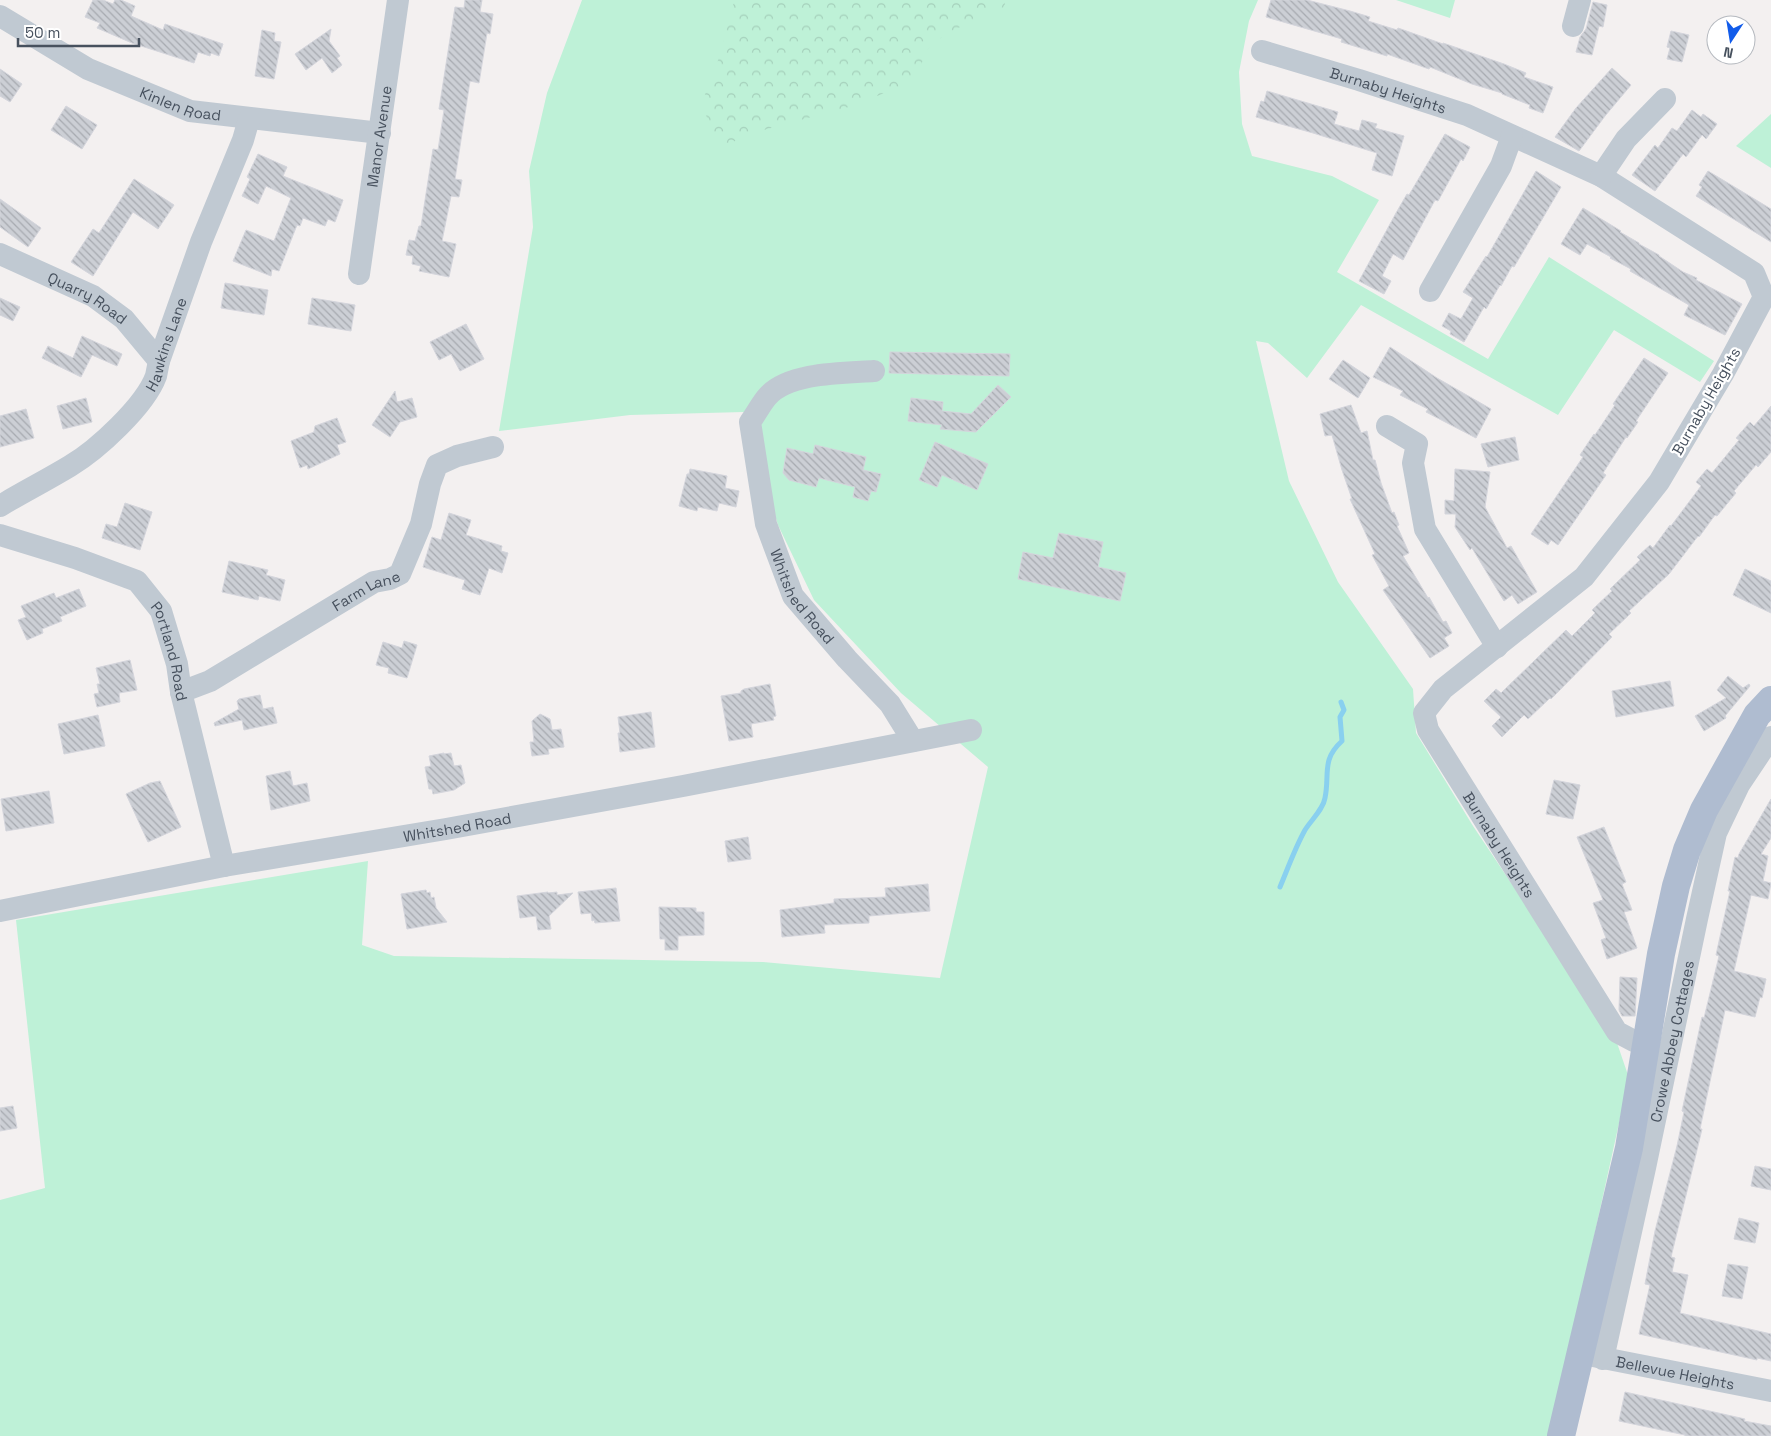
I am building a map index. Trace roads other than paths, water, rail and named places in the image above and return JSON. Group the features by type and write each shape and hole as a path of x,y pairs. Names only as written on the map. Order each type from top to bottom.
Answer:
{"main road":[{"path":"1561,1436 1591,1356 1638,1098 1661,954 1676,886 1687,850 1704,810 1737,749 1758,715 1771,700"}],"street":[{"name":"Manor Avenue","path":"360,274 398,0"},
{"path":"1573,26 1580,0"},
{"name":"Kinlen Road","path":"0,16 88,69 190,111 380,133"},
{"name":"Burnaby Heights","path":"1262,51 1467,115 1601,176 1754,273 1764,296 1723,374 1659,482 1584,577 1444,689 1424,713 1428,730 1617,1032 1634,1041 1646,1044"},
{"path":"1601,176 1626,139 1665,99"},
{"name":"Hawkins Lane","path":"0,506 71,465 101,443 137,407 156,376 159,361 201,242 243,140 249,119"},
{"path":"1430,291 1502,166 1512,136"},
{"name":"Quarry Road","path":"0,254 93,296 124,319 159,361"},
{"name":"Whitshed Road","path":"874,371 826,373 788,382 768,395 750,422 766,524 793,596 847,659 890,704 913,741"},
{"path":"1387,426 1417,444 1412,463 1425,529 1497,647"},
{"name":"Farm Lane","path":"181,692 210,681 374,582 390,579 400,574 421,524 430,484 437,465 457,456 493,447"},
{"name":"Portland Road","path":"0,535 75,558 136,581 162,611 177,664 181,692 224,866"},
{"name":"Whitshed Road","path":"0,911 224,866 446,829 683,786 971,730"},
{"name":"Crowe Abbey Cottages","path":"1591,1356 1647,1162 1716,833 1739,785 1771,737"},
{"name":"Bellevue Heights","path":"1591,1356 1771,1391"}],"waterway":[{"path":"1280,887 1301,837 1324,802 1329,761 1335,748 1342,741 1340,717 1344,710 1341,702"}]}
